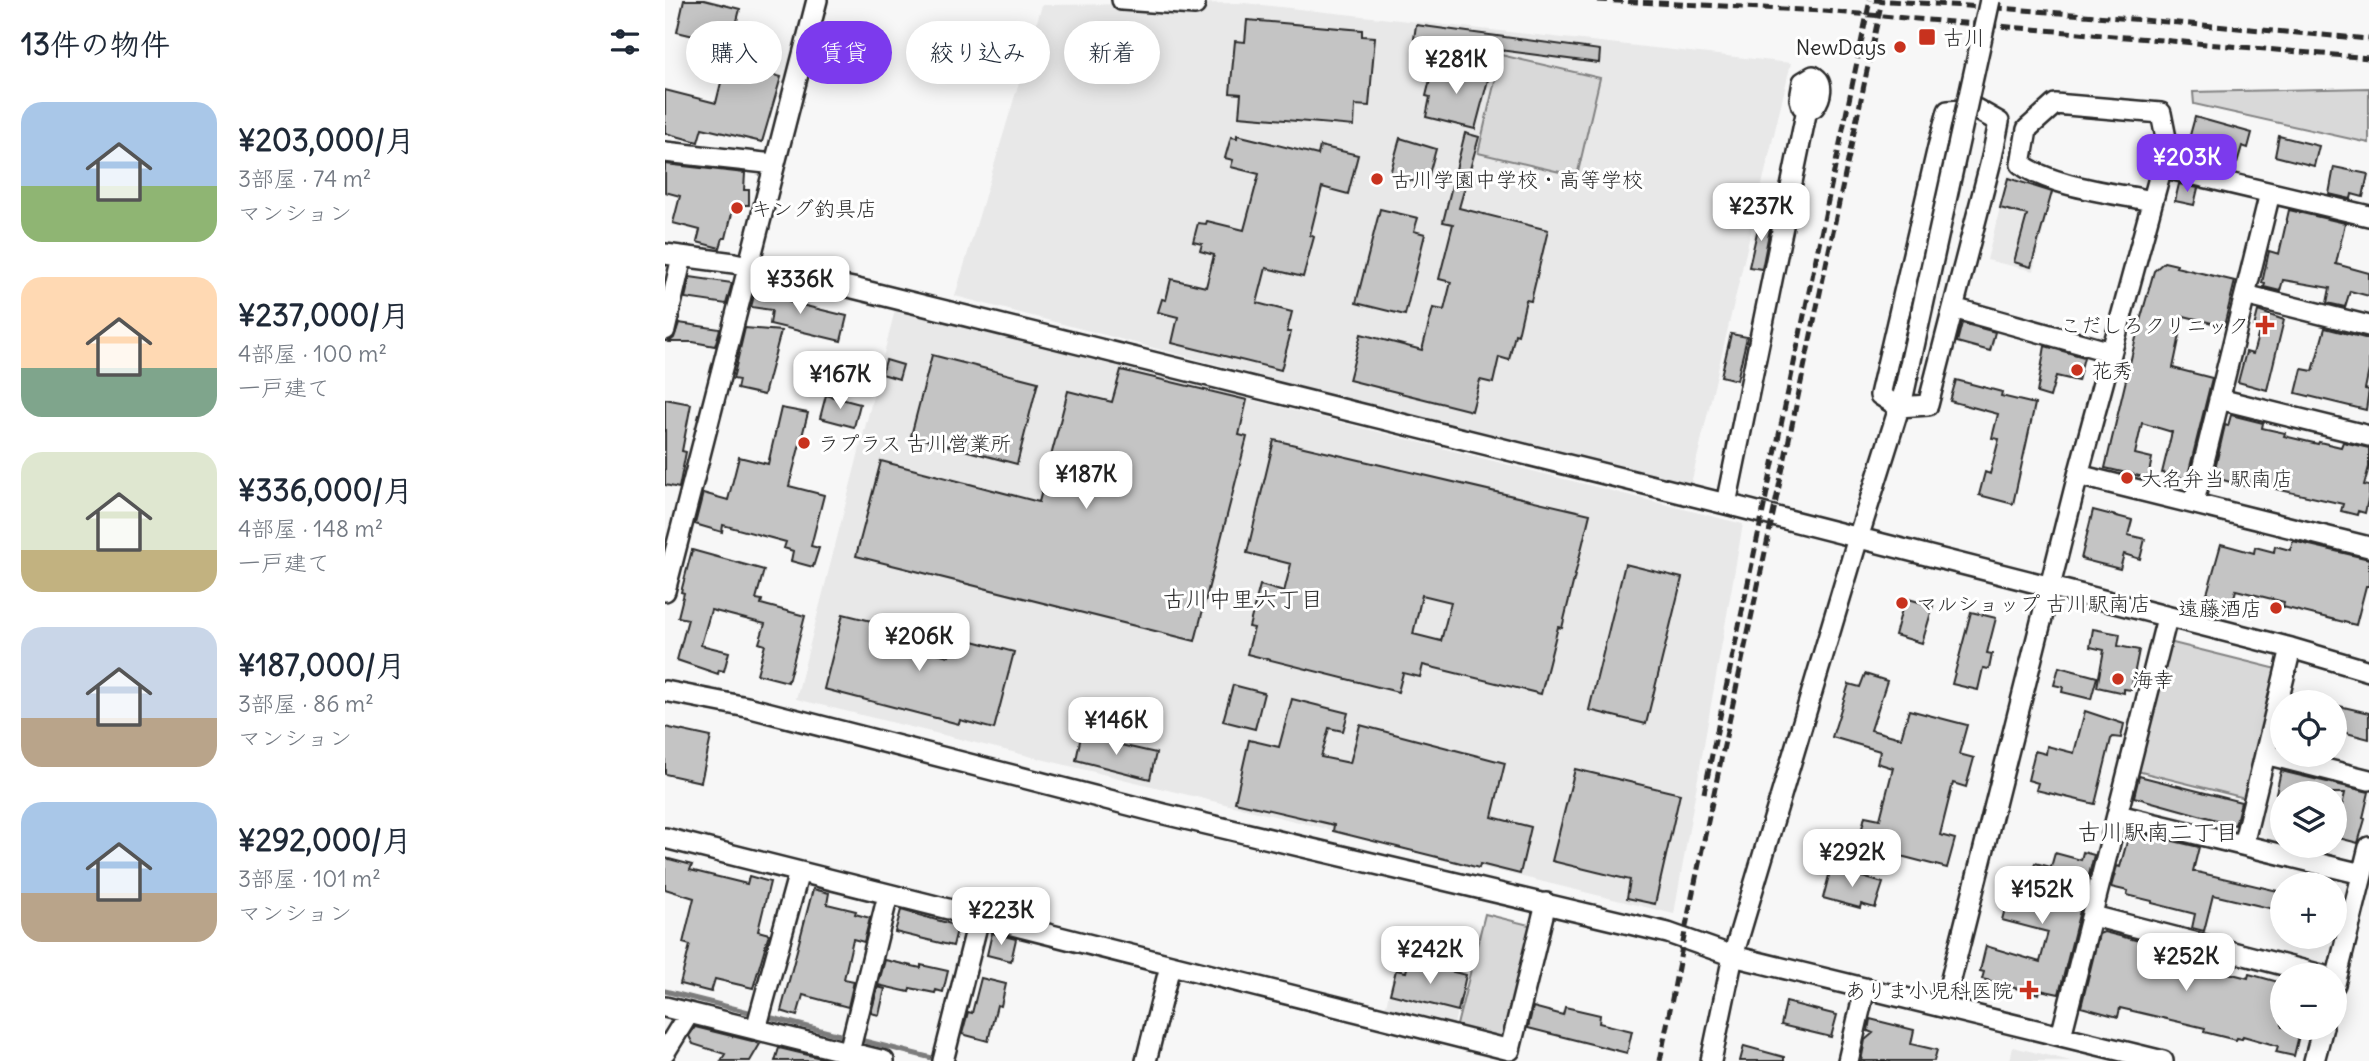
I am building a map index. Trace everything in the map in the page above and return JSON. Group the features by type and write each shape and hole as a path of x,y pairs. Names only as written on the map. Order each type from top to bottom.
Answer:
{"street":[{"path":"665,587 817,0"},
{"path":"1122,0 1195,5"},
{"path":"1711,1061 1733,956 1902,399 1990,0"},
{"path":"1944,1007 2078,475 2152,201 2167,144 2161,113 2055,104 2027,129 2021,164 2033,173 2152,201"},
{"path":"1726,504 1807,109"},
{"path":"1976,109 1999,122 1992,157 1927,405 1902,399 1880,395 1938,147 1948,111 1976,109"},
{"path":"665,152 774,164"},
{"path":"2161,167 2369,216"},
{"path":"2193,502 2270,193"},
{"path":"665,330 673,255 748,266 853,288 1726,504 2369,671"},
{"path":"2245,295 2369,326"},
{"path":"1953,308 2111,352"},
{"path":"2219,399 2369,436"},
{"path":"2078,475 2369,547"},
{"path":"2061,1036 2168,618"},
{"path":"2243,845 2291,649"},
{"path":"665,691 747,707 1164,814 1668,933 1733,956 2163,1061"},
{"path":"2265,754 2369,780"},
{"path":"2117,815 2362,874"},
{"path":"665,838 1510,1050 1546,903"},
{"path":"2337,963 2369,847"},
{"path":"759,1019 799,872"},
{"path":"852,1041 888,895"},
{"path":"2093,916 2271,963"},
{"path":"944,1057 979,918"},
{"path":"1146,1061 1170,966"},
{"path":"1848,1061 1865,988"},
{"path":"665,1007 689,1013 759,1019 852,1041 884,1061"},
{"path":"665,1052 689,1013"},
{"path":"2314,1061 2320,1040"}],"shaded area":[{"name":"古川学園中学校・高等学校","path":"1244,3 1791,63 1690,488 955,296 1018,84 1050,84 1050,21 1037,21 1042,5"},
{"path":"1501,55 1600,78 1577,176 1478,153"},
{"path":"2369,88 2369,143 2194,104 2193,92"},
{"path":"2008,175 2054,187 2033,271 1987,260"},
{"path":"895,310 1743,524 1674,914 796,699"},
{"path":"2169,642 2277,669 2245,798 2137,771"},
{"path":"1485,914 1533,926 1503,1042 1456,1029"},
{"path":"1403,932 1473,947 1454,1024 1385,1010"},
{"path":"2013,1047 2071,1061 2010,1061"}],"building":[{"path":"684,0 704,0 740,9 737,21 686,21 686,34 677,32"},
{"path":"1247,20 1362,30 1362,36 1375,37 1369,106 1355,105 1354,126 1239,116 1241,94 1230,93 1235,41 1245,42"},
{"path":"1416,25 1600,50 1599,63 1414,39"},
{"path":"1439,64 1489,76 1475,129 1426,117 1430,97 1426,96 1431,76 1435,77"},
{"path":"721,84 779,84 762,142 702,128 698,142 665,133 665,90 716,103"},
{"path":"2195,117 2252,133 2248,148 2242,146 2237,163 2186,150"},
{"path":"1465,133 1479,137 1459,208 1548,230 1531,301 1526,300 1509,360 1499,357 1493,383 1480,380 1472,411 1349,380 1361,334 1422,350 1433,308 1444,310 1451,282 1439,279 1453,224 1443,222"},
{"path":"1237,135 1318,155 1320,146 1358,155 1348,194 1322,187 1310,235 1314,237 1303,277 1266,268 1257,303 1292,312 1287,332 1291,332 1281,370 1172,343 1178,317 1158,312 1162,299 1166,300 1171,279 1206,287 1214,255 1200,251 1202,244 1193,242 1198,223 1206,224 1207,221 1244,230 1259,174 1231,167 1233,160 1225,158 1231,137 1237,138"},
{"path":"2279,136 2319,146 2314,166 2275,156"},
{"path":"1400,138 1436,149 1426,185 1390,174"},
{"path":"665,164 745,173 744,190 749,190 749,205 734,205 726,238 723,238 720,248 697,242 700,230 673,223 680,196 665,192"},
{"path":"2334,167 2368,174 2363,197 2352,194 2351,199 2329,194"},
{"path":"2008,178 2052,192 2031,267 2014,262 2027,215 2000,208"},
{"path":"2179,184 2198,188 2194,205 2175,201"},
{"path":"1380,209 1418,218 1414,231 1425,234 1405,315 1356,303"},
{"path":"2289,210 2345,223 2336,264 2369,273 2369,296 2350,291 2345,307 2327,303 2330,288 2283,280 2280,291 2264,287 2265,284 2262,283 2269,251 2279,254"},
{"path":"1761,215 1772,218 1762,269 1749,267"},
{"path":"2164,262 2235,281 2224,326 2184,316 2173,368 2212,378 2187,479 2162,473 2172,432 2142,423 2135,454 2152,458 2148,478 2105,468 2154,271"},
{"path":"690,277 732,283 726,304 685,298"},
{"path":"756,288 790,296 789,302 847,316 841,341 770,324 772,310 751,307"},
{"path":"2258,311 2284,320 2267,390 2238,382 2246,352 2253,354 2260,328 2254,327"},
{"path":"679,323 720,329 715,346 669,342 674,338"},
{"path":"1962,323 1995,332 1990,351 1957,342"},
{"path":"745,328 781,331 764,395 737,389 739,380 733,379"},
{"path":"2325,328 2369,339 2369,370 2365,389 2369,390 2366,410 2296,393 2302,369 2313,371"},
{"path":"1731,334 1747,337 1737,380 1721,376"},
{"path":"2045,346 2084,357 2078,381 2056,376 2050,397 2037,393"},
{"path":"932,355 1038,382 1017,464 911,436"},
{"path":"886,360 903,365 899,379 882,374"},
{"path":"1121,370 1247,400 1239,435 1247,437 1195,641 856,556 881,461 1039,502 1068,391 1112,402"},
{"path":"1956,380 2002,392 2001,396 2035,404 2013,504 1979,495 1985,472 1990,474 1999,439 1992,438 1998,414 1950,401"},
{"path":"826,395 860,404 854,427 820,418"},
{"path":"665,399 691,404 682,451 686,452 679,488 665,485"},
{"path":"781,408 808,413 789,486 824,495 811,546 819,548 813,567 791,561 793,551 784,548 786,542 723,525 722,532 695,524 703,493 728,500 739,457 768,464"},
{"path":"2231,415 2263,423 2262,428 2285,433 2284,436 2318,444 2319,442 2341,447 2343,442 2369,448 2369,467 2364,485 2369,486 2369,495 2365,513 2358,511 2357,515 2341,511 2343,504 2245,482 2244,486 2213,477 2225,425 2228,426"},
{"path":"1274,440 1590,514 1562,628 1558,627 1541,694 1423,665 1420,677 1403,673 1398,692 1247,654 1254,628 1249,627 1260,585 1284,592 1291,564 1247,553","holes":["1422,595 1451,602 1441,641 1413,634"]},
{"path":"2093,510 2132,520 2128,535 2145,539 2140,559 2124,554 2120,569 2081,559"},
{"path":"2293,541 2369,559 2369,586 2366,586 2356,625 2283,607 2284,602 2236,590 2229,615 2203,608 2221,544 2254,553 2255,547 2274,552 2275,546 2290,550"},
{"path":"692,550 764,570 756,599 762,600 761,604 805,616 788,682 757,674 765,645 759,643 765,624 711,610 701,645 729,652 724,671 719,670 718,674 677,660 688,619 678,617 684,593 681,592"},
{"path":"1625,564 1682,578 1646,724 1589,710"},
{"path":"1905,598 1933,606 1922,643 1895,635"},
{"path":"1971,612 1996,618 1987,653 1992,654 1989,669 1983,668 1978,690 1952,684"},
{"path":"843,614 908,630 904,645 949,656 954,636 1014,652 994,729 960,720 959,724 824,689"},
{"path":"2093,629 2120,634 2118,646 2139,650 2131,690 2124,689 2124,693 2097,687 2104,650 2090,647"},
{"path":"2059,667 2097,677 2091,699 2062,692 2063,687 2054,685"},
{"path":"1865,674 1887,681 1871,730 1901,738 1909,710 1967,725 1959,754 1974,758 1966,787 1953,783 1940,835 1955,839 1947,868 1858,845 1865,816 1880,819 1893,768 1877,763 1880,751 1832,737 1849,684 1860,687"},
{"path":"1233,685 1264,693 1255,729 1223,721"},
{"path":"1292,699 1348,713 1343,731 1329,728 1321,757 1350,763 1360,725 1505,763 1492,817 1531,827 1520,874 1480,864 1479,868 1333,831 1334,825 1235,802 1249,740 1279,747"},
{"path":"2347,708 2369,713 2369,739 2347,733"},
{"path":"2085,711 2124,724 2121,738 2111,739 2095,804 2036,790 2038,783 2028,780 2035,751 2046,754 2047,746 2074,753"},
{"path":"665,727 711,737 701,782 665,774"},
{"path":"1081,736 1156,753 1150,779 1076,760"},
{"path":"1575,769 1680,794 1655,904 1627,898 1630,880 1552,861"},
{"path":"2281,771 2323,781 2279,781"},
{"path":"2139,776 2241,802 2235,825 2134,797"},
{"path":"2347,787 2369,792 2358,843 2347,840"},
{"path":"2130,831 2199,847 2193,871 2270,889 2270,908 2213,895 2204,931 2192,928 2195,914 2127,895 2128,891 2111,887 2117,866 2120,867"},
{"path":"2083,852 2094,855 2059,994 2011,989 1990,984 1991,981 1982,979 1984,972 1980,971 1986,946 2040,962 2048,932 2002,920 2011,886 2028,891 2035,863 2051,867 2055,853 2081,860"},
{"path":"665,858 692,865 690,870 747,884 749,876 770,882 758,931 769,934 753,988 715,979 711,992 680,984 690,945 683,943 694,898 665,889"},
{"path":"1831,868 1883,883 1875,908 1861,904 1860,908 1823,898"},
{"path":"813,889 829,893 827,904 856,911 855,914 870,918 864,942 853,939 844,979 854,981 848,1007 803,995 797,1016 781,1011"},
{"path":"901,910 958,926 953,946 895,932"},
{"path":"2104,932 2159,946 2156,955 2248,978 2249,974 2270,980 2270,1040 2298,1040 2294,1056 2276,1052 2278,1046 2243,1036 2242,1039 2236,1040 2204,1032 2205,1028 2120,1008 2118,1017 2081,1007 2099,934"},
{"path":"992,933 1016,939 1011,961 987,955"},
{"path":"885,960 948,971 943,992 910,988 909,992 878,985"},
{"path":"1409,961 1466,975 1458,1011 1390,994 1396,970 1406,972"},
{"path":"981,978 1006,984 1001,1006 997,1005 988,1041 962,1034 968,1012 972,1013"},
{"path":"878,987 885,989 879,1015 871,1013"},
{"path":"1786,1002 1837,1015 1831,1037 1781,1025"},
{"path":"1533,1007 1563,1015 1565,1007 1600,1015 1599,1023 1632,1031 1627,1053 1528,1028"},
{"path":"1870,1019 1914,1030 1911,1044 1937,1050 1934,1061 1861,1061 1865,1040 1873,1033 1868,1031"},
{"path":"695,1027 760,1044 750,1061 721,1061 725,1054 693,1044 689,1036"},
{"path":"1744,1046 1784,1057 1784,1061 1740,1061"},
{"path":"779,1048 825,1059 775,1061"}],"waterway":[{"path":"665,991 940,1060"}],"railway":[{"path":"1598,0 1824,11 2369,58"},
{"path":"1704,793 1870,0"},
{"path":"1874,0 2369,39"},
{"path":"1660,1061 1689,911 1882,0"}],"place":[{"name":"古川","path":"1927,37"},
{"name":"NewDays","path":"1900,47"},
{"name":"古川学園中学校・高等学校","path":"1377,179"},
{"name":"キング釣具店","path":"737,208"},
{"name":"こだしろクリニック","path":"2265,325"},
{"name":"花秀","path":"2077,370"},
{"name":"ラプラス 古川営業所","path":"804,443"},
{"name":"大名弁当 駅南店","path":"2127,478"},
{"name":"マルショップ 古川駅南店","path":"1902,603"},
{"name":"遠藤酒店","path":"2276,608"},
{"name":"海幸","path":"2118,679"},
{"name":"ありま小児科医院","path":"2029,990"}],"district":[{"name":"古川中里六丁目","path":"1243,598"},
{"name":"古川駅南二丁目","path":"2158,831"}]}
